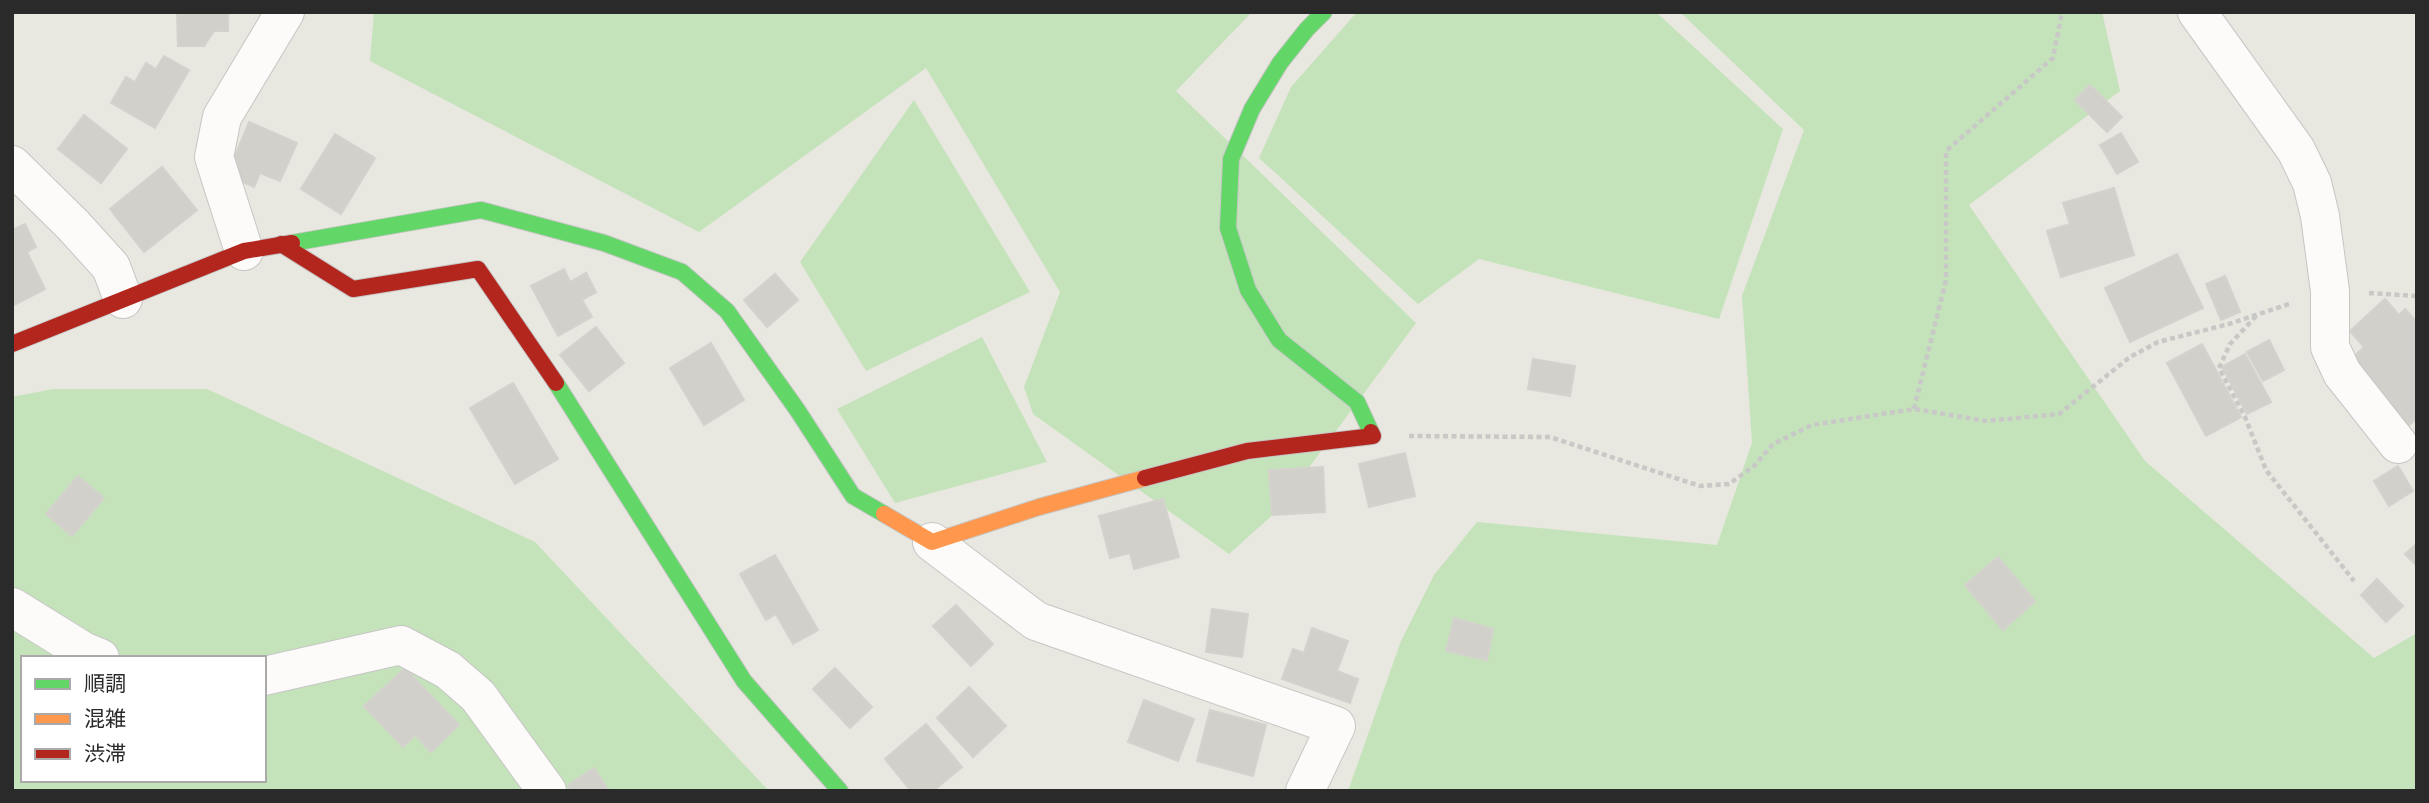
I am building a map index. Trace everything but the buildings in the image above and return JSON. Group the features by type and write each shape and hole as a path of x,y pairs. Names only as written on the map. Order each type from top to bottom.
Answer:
{"street":[{"path":"285,12 222,117 214,157 263,247 353,289 478,269 533,347 744,681 841,791"},
{"path":"932,542 1040,507 1247,452 1373,436 1357,402 1279,340 1248,290 1228,228 1231,159 1252,108 1280,63 1324,12"},
{"path":"2197,12 2296,150 2312,184 2320,216 2330,291 2330,348 2342,373 2398,444"},
{"path":"12,165 111,267 123,299"},
{"path":"12,344 263,247 481,210 604,243 682,272 727,311 798,411 853,496 932,542 1036,621 1336,726 1305,791"},
{"path":"12,607 95,656"},
{"path":"266,676 401,645 448,670 478,696 547,791"}],"path":[{"path":"1914,409 1946,280 1946,151 2053,58 2062,12"},
{"path":"1373,436 1550,437 1700,486 1729,484 1754,467 1773,444 1812,425 1914,409 1986,421 2059,414 2130,356 2158,342 2330,291 2417,296"},
{"path":"2258,314 2230,344 2220,368 2245,416 2266,470 2354,580"}],"green space":[{"path":"374,12 1252,12 1176,91 1416,323 1276,512 1229,554 1033,414 1024,387 1060,292 926,68 699,232 370,61"},
{"path":"1357,12 1656,12 1783,129 1719,319 1479,259 1418,304 1259,158 1291,87"},
{"path":"1680,12 2102,12 2120,91 1969,205 2145,461 2374,658 2417,633 2417,791 1348,791 1401,641 1434,575 1477,522 1717,545 1752,443 1742,296 1804,130"},
{"path":"914,100 1030,292 866,371 800,262"},
{"path":"982,337 1047,462 895,503 837,409"},
{"path":"53,389 207,389 535,542 769,791 12,791 12,397"}],"traffic: fast":[{"path":"1324,12 1280,63 1252,109 1231,159 1228,228 1248,290 1279,340 1357,402 1371,432"},
{"path":"292,243 481,210 604,243 682,272 727,311 798,411 853,496 884,514"},
{"path":"556,383 744,681 840,791"}],"traffic: slow":[{"path":"884,514 932,542 1039,507 1145,478"}],"traffic: jam":[{"path":"12,344 244,251 292,243"},
{"path":"281,244 353,289 478,269 556,383"},
{"path":"1145,478 1247,451 1373,436 1371,432"}]}
